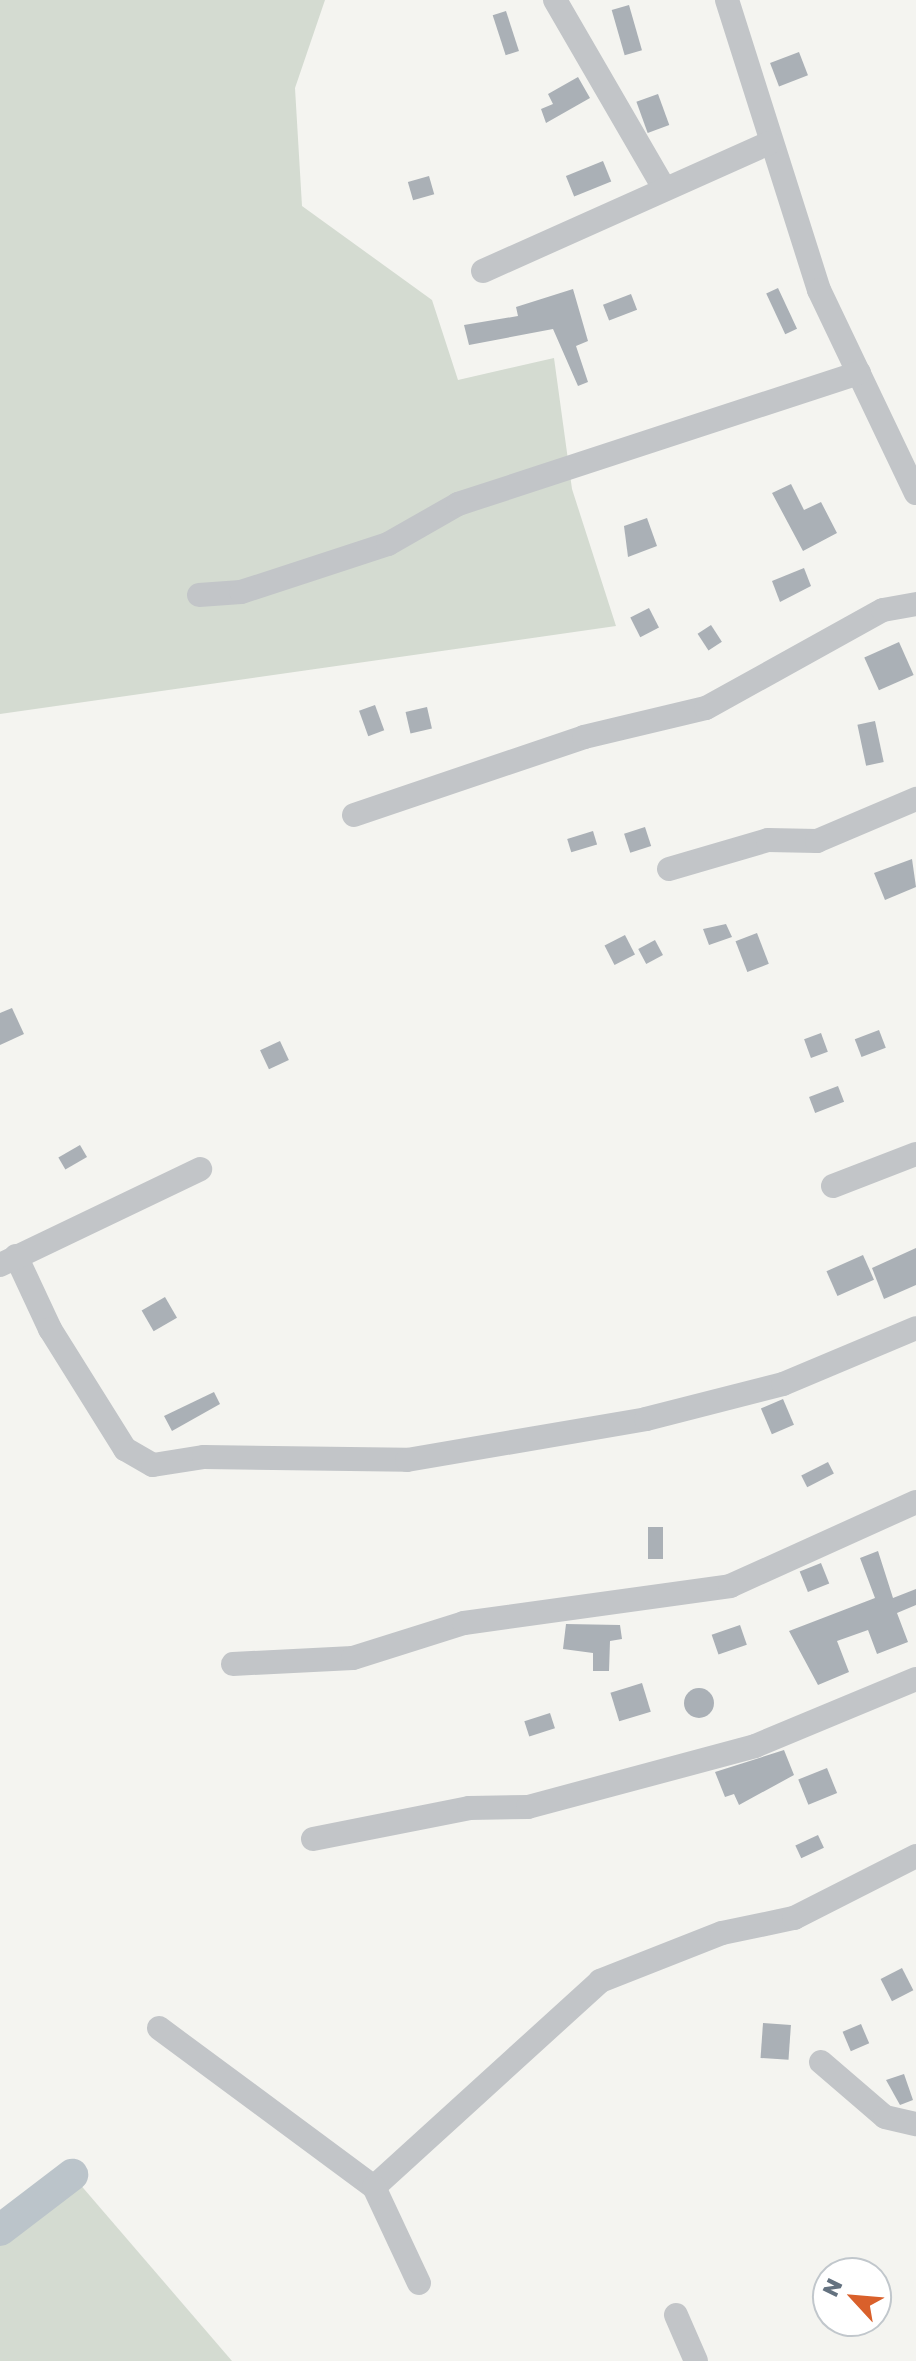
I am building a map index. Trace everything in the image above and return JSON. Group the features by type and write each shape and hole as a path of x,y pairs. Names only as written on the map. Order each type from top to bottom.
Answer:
{"street":[{"path":"555,0 663,186"},
{"path":"727,0 769,143 819,290 916,493"},
{"path":"483,271 663,186 769,143"},
{"path":"199,595 241,592 388,544 458,504 593,466 859,373"},
{"path":"354,815 584,737 706,708 883,610 916,604"},
{"path":"669,869 768,840 817,841 916,799"},
{"path":"833,1186 916,1154"},
{"path":"200,1169 4,1262 125,1449 153,1465 204,1457 407,1460 631,1422 783,1384 916,1328"},
{"path":"233,1664 353,1658 450,1625 730,1586 916,1502"},
{"path":"313,1839 469,1808 528,1807 755,1746 916,1679"},
{"path":"374,2187 600,1981 722,1933 794,1918 916,1856"},
{"path":"159,2028 374,2187 419,2283"},
{"path":"821,2062 885,2117 916,2124"},
{"path":"676,2315 696,2361"}],"shaded area":[{"path":"0,0 325,0 295,88 302,206 432,300 458,380 554,358 572,489 616,626 0,714"},
{"path":"72,2175 232,2361 0,2361 0,2230"}],"building":[{"path":"629,5 642,50 625,55 612,10"},
{"path":"506,11 519,51 506,55 493,15"},
{"path":"799,52 808,75 779,86 770,63"},
{"path":"578,77 590,98 546,123 541,109 553,104 548,94"},
{"path":"658,94 669,125 648,133 636,102"},
{"path":"603,161 611,181 574,196 566,176"},
{"path":"429,176 434,194 413,200 408,182"},
{"path":"778,288 797,329 785,334 766,293"},
{"path":"573,289 588,341 576,346 588,382 578,386 553,329 469,345 464,325 518,316 516,307"},
{"path":"631,294 637,310 609,321 603,305"},
{"path":"791,484 804,510 821,502 837,533 803,551 772,493"},
{"path":"647,518 657,546 628,557 624,526"},
{"path":"804,568 811,586 780,602 772,581"},
{"path":"649,608 659,628 640,637 630,618"},
{"path":"711,625 722,642 708,650 698,634"},
{"path":"899,642 914,675 879,690 864,657"},
{"path":"375,705 384,730 368,736 359,711"},
{"path":"427,707 432,728 411,733 406,712"},
{"path":"875,721 884,762 866,766 857,725"},
{"path":"645,827 651,846 630,853 624,834"},
{"path":"593,831 597,844 571,852 567,839"},
{"path":"912,859 916,887 885,900 874,873"},
{"path":"726,924 732,937 709,945 703,929"},
{"path":"757,933 769,964 747,972 736,941"},
{"path":"625,935 635,955 614,965 605,945"},
{"path":"655,940 663,955 646,964 638,949"},
{"path":"12,1008 24,1034 0,1045 0,1013"},
{"path":"879,1030 886,1048 862,1057 855,1039"},
{"path":"821,1033 828,1052 811,1058 804,1039"},
{"path":"280,1041 289,1060 269,1069 260,1050"},
{"path":"838,1086 844,1102 815,1113 809,1097"},
{"path":"80,1145 87,1157 65,1170 58,1158"},
{"path":"916,1248 916,1285 884,1299 872,1268"},
{"path":"863,1255 874,1280 837,1296 826,1271"},
{"path":"165,1297 177,1318 154,1331 142,1310"},
{"path":"214,1392 220,1404 172,1431 164,1416"},
{"path":"783,1399 794,1425 772,1434 761,1408"},
{"path":"828,1462 834,1474 807,1487 801,1476"},
{"path":"648,1527 663,1527 663,1559 648,1559"},
{"path":"878,1551 893,1598 916,1589 916,1605 897,1613 908,1642 877,1654 868,1630 837,1641 849,1672 818,1685 789,1631 875,1598 860,1558"},
{"path":"821,1563 829,1583 808,1592 800,1572"},
{"path":"566,1624 620,1625 622,1639 610,1641 609,1671 593,1671 593,1653 563,1649"},
{"path":"740,1625 747,1645 718,1655 712,1635"},
{"path":"642,1683 651,1712 619,1721 610,1693"},
{"path":"699,1688 710,1692 714,1703 710,1714 699,1718 688,1714 684,1703 688,1692"},
{"path":"550,1713 555,1728 529,1737 524,1721"},
{"path":"784,1750 794,1775 739,1805 734,1794 725,1797 715,1772"},
{"path":"827,1768 837,1793 808,1805 798,1780"},
{"path":"818,1835 824,1848 801,1858 795,1846"},
{"path":"902,1968 913,1990 892,2001 881,1979"},
{"path":"763,2023 791,2025 788,2060 761,2058"},
{"path":"861,2024 869,2043 851,2051 843,2032"},
{"path":"904,2074 913,2100 900,2105 886,2080"}],"waterway":[{"path":"0,2230 72,2175"}]}
